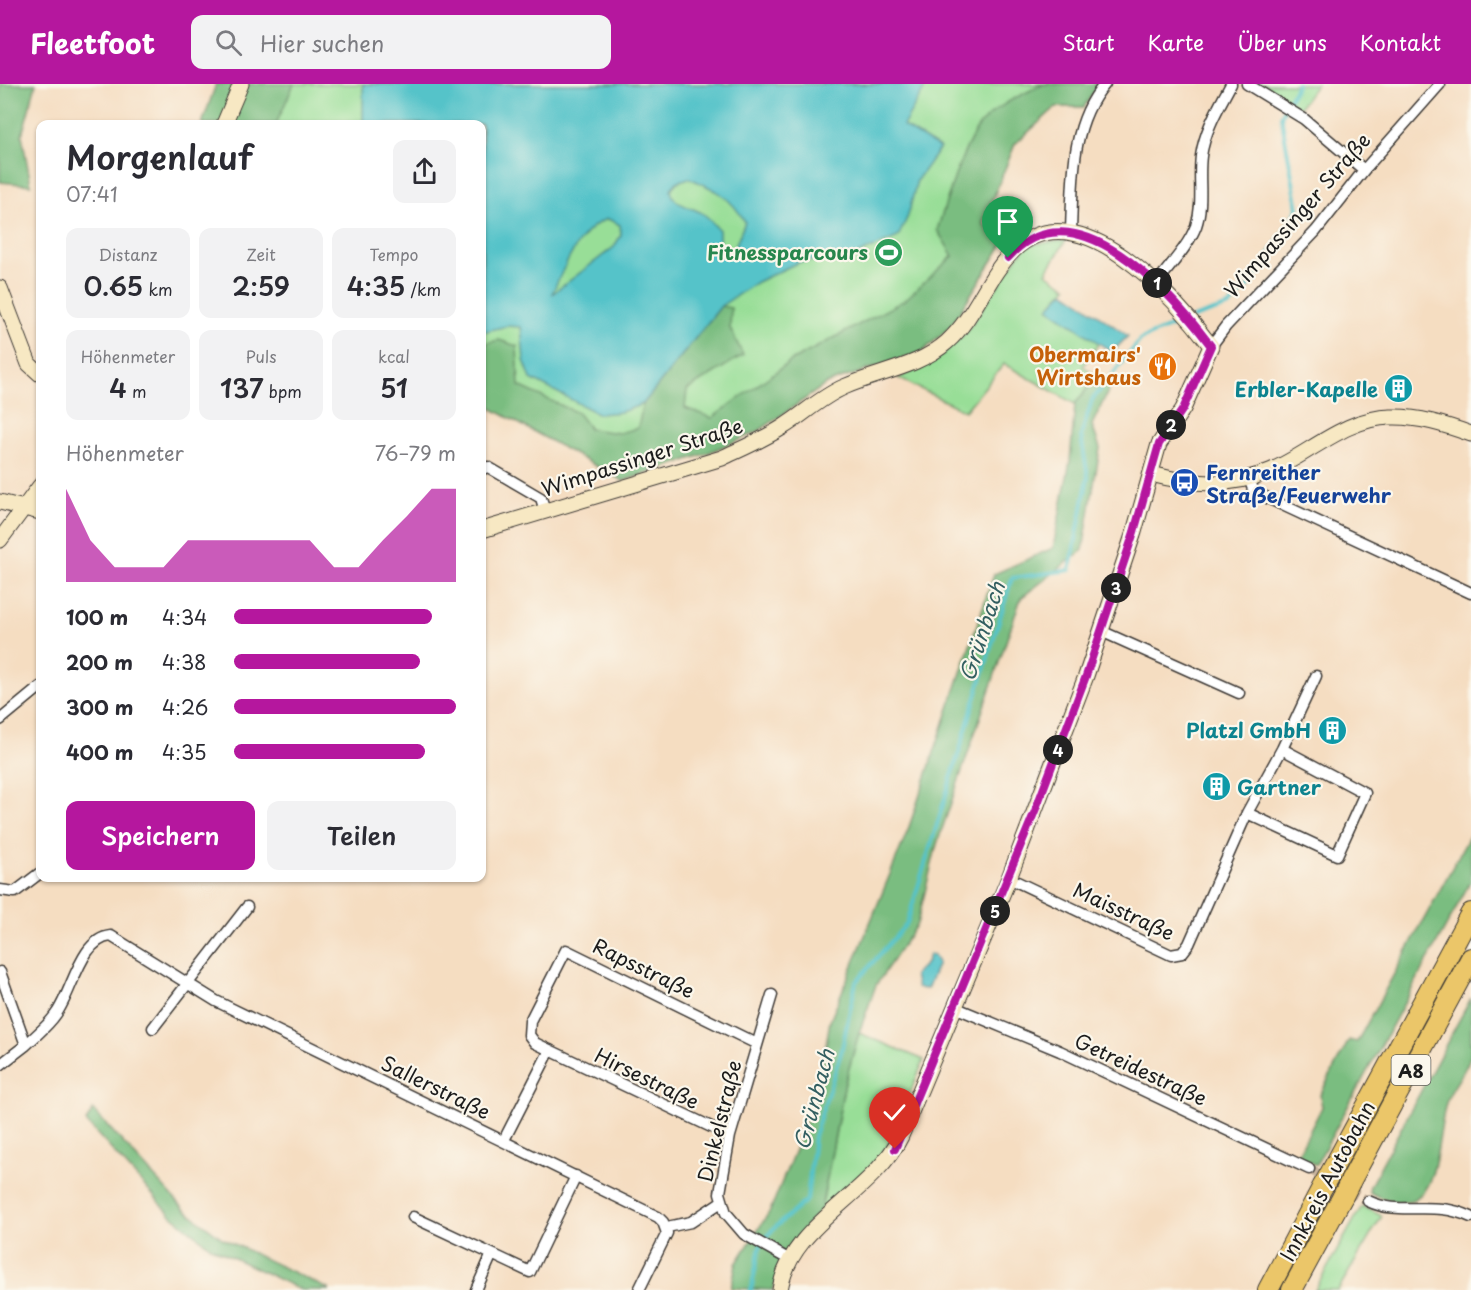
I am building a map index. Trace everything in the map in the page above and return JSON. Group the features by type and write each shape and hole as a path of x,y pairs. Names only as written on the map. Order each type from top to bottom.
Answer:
{"highway":[{"name":"Innkreis Autobahn","path":"1268,1290 1471,913"},
{"name":"Innkreis Autobahn","path":"1292,1290 1471,958"}],"street":[{"path":"226,120 241,84"},
{"path":"780,1290 790,1260 818,1223 874,1176 895,1149 1009,878 1101,631 1159,444 1183,409 1211,346 1185,312 1157,283 1128,260 1071,231 1074,165 1080,125 1106,84"},
{"path":"1157,283 1189,241 1197,224 1200,206 1201,157 1205,140 1211,121 1231,84"},
{"path":"1247,84 1294,111 1364,170"},
{"name":"Wimpassinger Straße","path":"1211,346 1226,326 1316,231 1364,170 1440,84"},
{"name":"Wimpassinger Straße","path":"486,529 722,458 756,442 844,387 927,356 947,342 965,322 1015,250 1041,234 1057,230 1071,231"},
{"path":"2,297 29,364 36,370"},
{"path":"1151,474 1185,483 1232,483 1249,479 1273,470 1345,429 1366,421 1390,416 1411,417 1471,434"},
{"path":"486,468 541,498 545,511"},
{"path":"1249,479 1253,489 1259,494 1471,593"},
{"path":"0,502 33,509"},
{"path":"0,540 33,509"},
{"path":"1101,631 1239,693"},
{"name":"Maisstraße","path":"1009,878 1171,955 1182,952 1189,944 1247,813 1282,749 1316,676"},
{"path":"0,720 36,690"},
{"path":"1247,813 1337,855 1365,793 1282,749"},
{"path":"0,890 15,892 36,876"},
{"path":"153,1028 247,908"},
{"name":"Sallerstraße","path":"26,1045 55,1016 67,998 88,949 104,937 117,939 188,983 258,1022 658,1217 667,1227"},
{"name":"Rapsstraße","path":"529,1035 530,1021 566,950 757,1044"},
{"path":"0,972 26,1045 0,1065"},
{"name":"Dinkelstraße","path":"771,995 730,1136 720,1181 721,1202 735,1225 755,1241 790,1260"},
{"name":"Getreidestraße","path":"954,1007 1060,1051 1309,1169"},
{"name":"Hirsestraße","path":"529,1035 535,1043 730,1136"},
{"path":"504,1140 550,1050"},
{"path":"413,1217 530,1272 576,1176"},
{"path":"1368,1201 1388,1209 1448,1208 1471,1217"},
{"path":"639,1290 665,1239 667,1227 691,1222 721,1202"},
{"path":"476,1290 492,1254"}],"green space":[{"path":"0,84 36,84 22,135 31,185 0,182"},
{"path":"216,84 294,84 278,120 203,120"},
{"path":"270,84 1099,84 1084,107 1056,107 1015,144 983,223 1003,244 950,327 922,352 828,383 757,432 705,454 623,481 486,405 486,120 256,120"},
{"path":"1044,84 1099,84 1084,107 1056,107 1015,144 983,223 1003,244 950,327 922,352 828,383 757,432 705,454 623,481 486,405 486,343 499,340 517,346 519,386 578,413 590,429 619,433 638,428 643,404 721,306 731,308 730,328 743,355 687,390 685,408 712,418 791,361 905,300 953,256 937,230 964,154 976,130 989,115 1026,92"},
{"path":"1249,84 1317,84 1298,109"},
{"path":"1066,240 1046,273 1067,287 1048,308 1099,343 1083,366 1097,376 1075,404 1004,364 965,411 898,378 935,361 966,332 1026,245"},
{"path":"1097,376 1111,385 1092,425 1100,448 1083,550 1021,598 937,844 917,924 876,985 859,1033 845,1082 821,1210 792,1247 773,1290 731,1288 736,1264 770,1211 817,1096 830,1021 908,830 994,574 1053,548 1070,461 1075,404"},
{"path":"1471,833 1471,881 1316,1165 1297,1156 1322,1107 1320,1095 1349,1040 1357,1042"},
{"path":"1471,998 1471,1053 1467,1066 1446,1103 1436,1161 1430,1179 1422,1193 1410,1201 1393,1201 1369,1192 1370,1186"},
{"path":"859,1033 924,1060 888,1145 869,1172 821,1210 845,1082"},
{"path":"93,1110 184,1209 222,1238 330,1290 301,1290 211,1247 171,1215 86,1122"},
{"path":"1362,1206 1382,1216 1338,1290 1315,1290"}],"water":[{"path":"363,84 927,84 903,126 940,148 917,180 908,216 898,237 854,256 799,262 757,282 721,306 643,404 621,412 599,414 531,379 524,360 521,327 507,326 486,331 486,120 363,120","holes":["689,178 707,186 728,200 745,222 732,254 719,246 719,230 709,218 679,203 672,195 671,189 677,182","608,219 620,225 621,235 614,247 552,294 567,262 589,230"]},
{"path":"1064,291 1128,336 1112,352 1048,308"},
{"path":"929,954 934,955 938,963 927,989 917,988 914,975 927,962"}],"waterway":[{"name":"Grünbach","path":"1193,318 1229,306 1250,285 1298,209 1281,116 1297,84"},
{"name":"Grünbach","path":"751,1290 760,1247 772,1230 807,1200 814,1136 841,1053 856,982 907,923 1012,578 1070,570 1088,477 1081,436 1092,400 1141,339 1186,320"}],"tunnel":[{"path":"1309,1169 1368,1201"}],"place":[{"name":"Fitnessparcours","path":"889,252"},
{"name":"Obermairs' Wirtshaus","path":"1162,366"},
{"name":"Erbler-Kapelle","path":"1399,389"},
{"name":"Fernreither Straße/Feuerwehr","path":"1185,483"},
{"name":"Platzl GmbH","path":"1332,730"},
{"name":"Gartner","path":"1216,787"}],"route":[{"path":"895,1149 1009,878 1086,676 1134,532 1159,444 1183,409 1198,380 1211,346 1185,312 1157,283 1128,260 1088,238 1071,231 1057,230 1041,234 1024,243 1008,258"}]}
